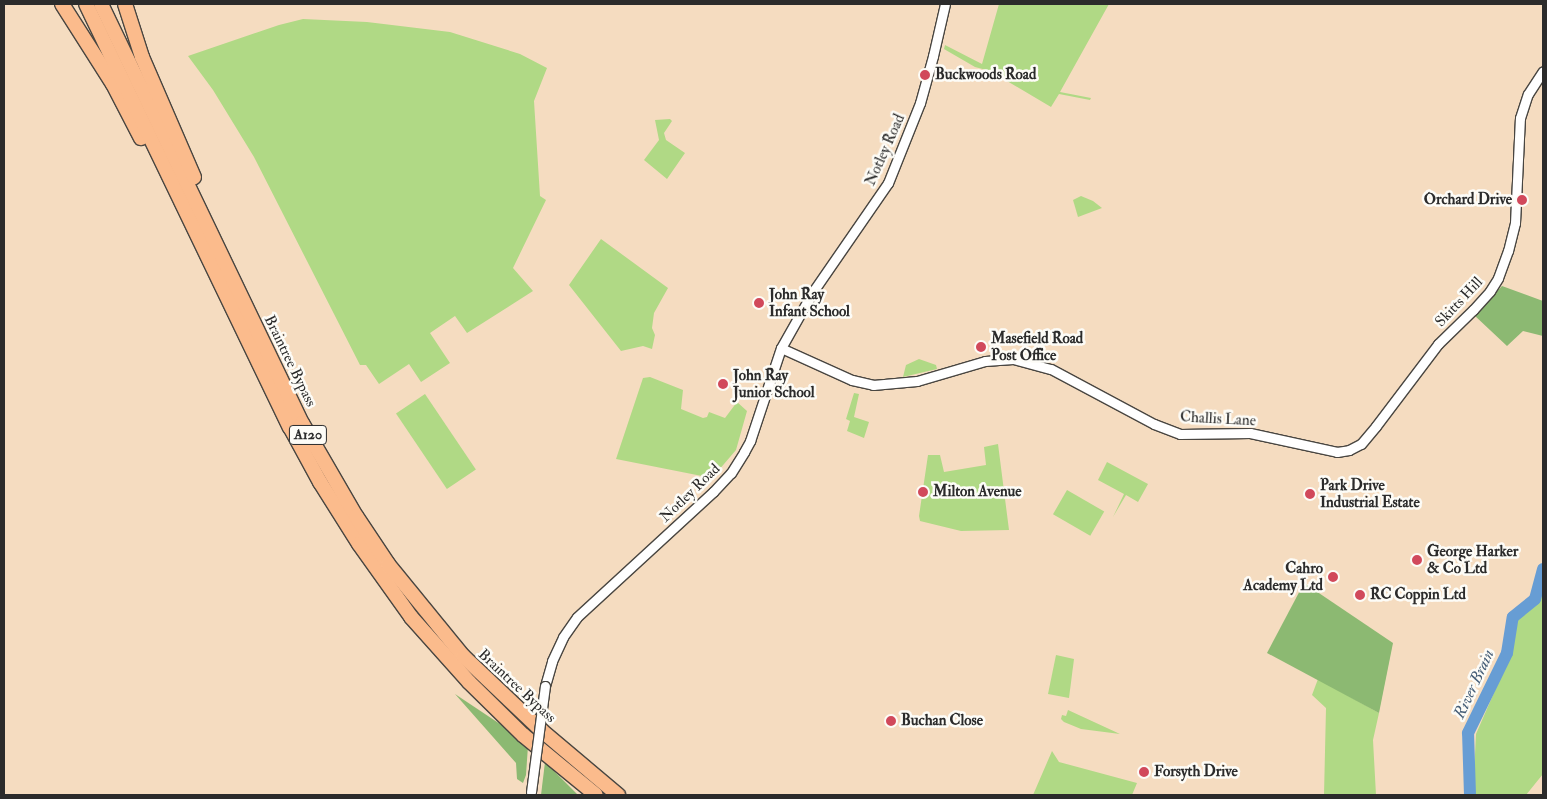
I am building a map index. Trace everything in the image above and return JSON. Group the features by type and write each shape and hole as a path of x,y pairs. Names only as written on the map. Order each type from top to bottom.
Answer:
{"highway":[{"path":"62,4 113,84 156,165 168,173"},
{"name":"Braintree Bypass","path":"86,4 290,427 320,482 359,544 411,617 469,682 523,735 596,795"},
{"name":"Braintree Bypass","path":"101,4 311,441 356,516 388,564 463,656 541,730 618,795"},
{"path":"125,4 142,57 200,191 210,232"}],"street":[{"name":"Notley Road","path":"531,794 546,686 552,660 563,637 577,617 713,492 731,473 750,442 781,348 812,293 888,183 920,103 934,56 945,4"},
{"name":"Skitts Hill","path":"1361,444 1438,344 1473,310 1490,291 1498,278 1508,251 1515,223 1520,118 1528,94 1543,71"},
{"name":"Challis Lane","path":"781,348 852,380 873,385 918,381 985,361 1014,359 1054,371 1154,424 1180,434 1250,433 1337,452 1349,450 1361,444"}],"green space":[{"path":"999,4 1109,4 1060,92 1091,98 1090,100 1059,94 1051,107 990,71 975,67 944,49 945,45 982,64"},
{"path":"303,19 367,22 450,32 520,54 547,68 534,101 540,196 546,200 513,268 533,291 467,333 455,316 430,333 450,363 421,382 409,364 379,384 366,365 360,365 254,157 213,90 188,56 279,25"},
{"path":"670,119 672,121 664,133 666,140 685,153 667,179 644,160 659,140 655,120"},
{"path":"1081,196 1093,201 1102,208 1078,217 1073,200"},
{"path":"601,239 668,288 654,313 652,328 655,335 652,349 643,346 621,351 569,285"},
{"path":"1502,286 1543,301 1543,336 1523,331 1507,346 1474,315"},
{"path":"919,359 936,365 937,369 903,377 906,365"},
{"path":"650,377 683,390 681,409 703,418 707,417 709,412 725,418 737,402 747,411 736,450 712,478 616,459 643,378"},
{"path":"854,393 859,394 854,417 869,422 864,438 847,431 850,421 846,419"},
{"path":"425,394 476,469 447,489 396,414"},
{"path":"998,444 1009,530 961,531 920,521 919,516 928,455 940,455 944,472 986,465 984,447"},
{"path":"1107,462 1148,484 1138,502 1126,495 1113,517 1124,494 1098,480"},
{"path":"1067,490 1104,512 1090,536 1053,514"},
{"path":"1543,581 1543,774 1526,795 1473,795 1476,734 1510,656 1518,618 1537,601"},
{"path":"1304,583 1393,643 1379,713 1267,653"},
{"path":"1056,655 1074,659 1069,698 1048,694"},
{"path":"1318,679 1379,713 1373,740 1376,795 1324,795 1326,708 1312,695"},
{"path":"455,694 500,724 528,746 526,775 523,783 517,779 516,763"},
{"path":"1068,710 1120,734 1081,729 1064,722 1061,719 1062,715 1066,716"},
{"path":"1052,751 1059,762 1137,783 1132,795 1033,795"},
{"path":"545,762 578,795 541,795"}],"waterway":[{"name":"River Brain","path":"1470,795 1468,733 1507,653 1513,617 1535,599 1543,569"}],"place":[{"name":"Buckwoods Road","path":"925,75"},
{"name":"Orchard Drive","path":"1522,200"},
{"name":"John Ray Infant School","path":"759,303"},
{"name":"Masefield Road Post Office","path":"981,347"},
{"name":"John Ray Junior School","path":"723,384"},
{"name":"Milton Avenue","path":"923,492"},
{"name":"Park Drive Industrial Estate","path":"1310,494"},
{"name":"George Harker & Co Ltd","path":"1417,560"},
{"name":"Cahro Academy Ltd","path":"1333,577"},
{"name":"RC Coppin Ltd","path":"1360,595"},
{"name":"Buchan Close","path":"891,721"},
{"name":"Forsyth Drive","path":"1144,772"}]}
